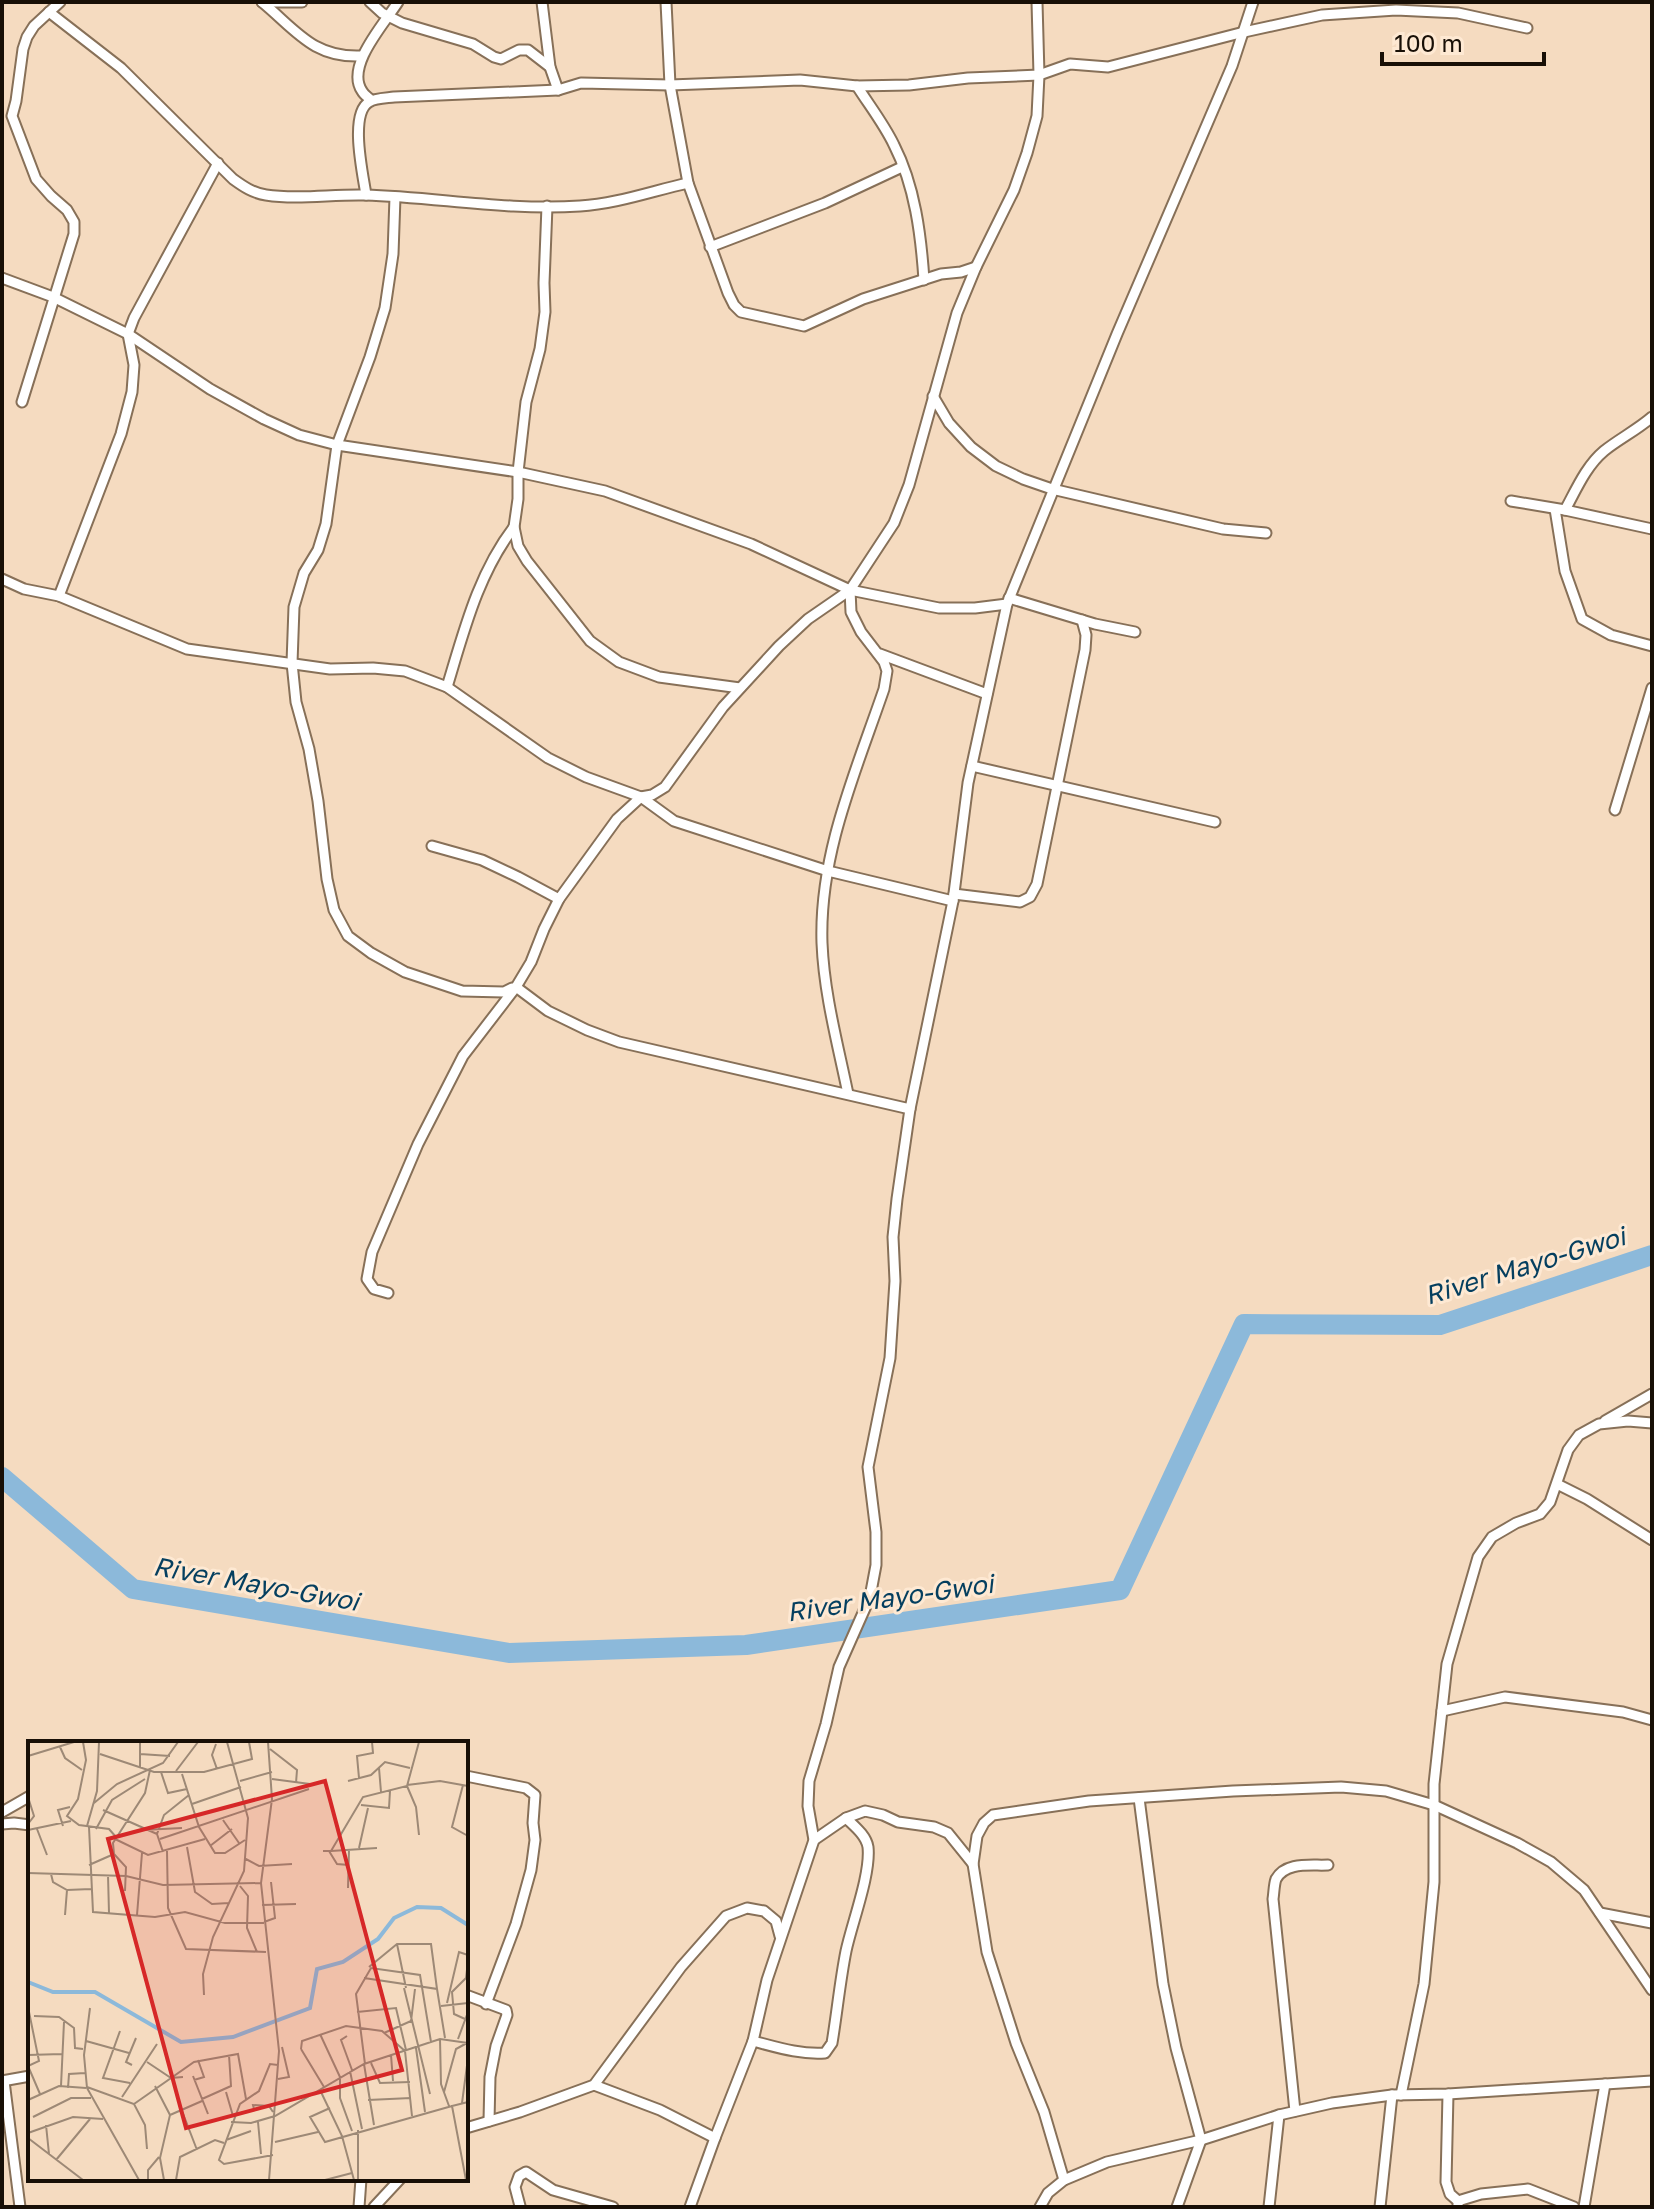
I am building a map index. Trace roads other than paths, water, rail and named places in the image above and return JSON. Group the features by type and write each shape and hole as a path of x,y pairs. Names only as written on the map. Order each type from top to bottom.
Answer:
{"street":[{"path":"262,2 302,2"},
{"path":"262,2 322,51 343,57 361,56"},
{"path":"370,2 389,16 427,32 473,44 494,57 501,59 519,50 528,50 550,67"},
{"path":"371,100 360,90 358,76 361,56 398,2"},
{"path":"542,2 550,67 558,90"},
{"path":"666,2 670,85 688,183 728,293 741,312 795,325 812,324 863,299 941,274 976,267"},
{"path":"388,1293 374,1289 367,1279 372,1252 418,1144 463,1056 516,987 531,962 559,899 617,819 641,797 665,787 723,707 779,646 808,619 850,590 894,523 909,485 952,328 976,267 1014,190 1027,153 1037,116 1037,2"},
{"path":"690,2207 753,2041 780,1936 814,1840 808,1806 809,1781 839,1667 870,1597 876,1565 876,1532 868,1467 890,1358 895,1281 893,1237 910,1109 954,897 972,766 1008,601 1052,489 1232,66 1253,2"},
{"path":"22,402 74,234 74,222 67,210 36,179 7,118 16,101 27,37 58,3"},
{"path":"366,195 358,123 362,109 371,100 558,90 581,83 670,85 800,80 857,86 1039,75 1070,64 1108,67 1322,15 1396,10 1458,13 1527,28"},
{"path":"49,12 121,68 233,179 250,191 266,195 366,195 576,207 609,204 688,183"},
{"path":"857,86 895,146 916,210 924,280"},
{"path":"59,596 121,434 132,392 134,365 128,334 218,163"},
{"path":"710,247 825,203 902,167"},
{"path":"395,197 393,254 385,308 337,445 326,524 318,550 304,573 294,607 292,663 296,702 309,749 327,879 334,910 348,936 405,972 462,991 504,992 516,987"},
{"path":"547,206 545,312 540,349 526,402 514,527 518,546 590,641 619,662 659,677 740,688"},
{"path":"2,278 53,297 128,334 210,389 299,435 337,445 518,472 605,491 751,544 850,590 939,608 975,608 1008,601 1135,632"},
{"path":"933,396 949,423 971,447 996,466 1023,479 1052,489 1223,529 1266,533"},
{"path":"1652,417 1603,451 1560,510 1565,571 1582,619 1611,635 1652,646"},
{"path":"1511,501 1652,529"},
{"path":"447,687 466,624 491,561 514,527"},
{"path":"2,579 24,589 59,596 187,649 330,669 405,671 447,687 548,758 586,777 641,797 674,821 828,871 954,897 1008,902 1020,902 1030,897 1037,884 1085,650 1086,635 1082,620"},
{"path":"848,1094 824,970 823,899 836,829 884,689 887,671 851,612 850,590"},
{"path":"877,653 987,694"},
{"path":"1615,810 1652,688"},
{"path":"972,766 1215,822"},
{"path":"432,846 482,860 559,899"},
{"path":"516,987 548,1011 619,1042 910,1109"},
{"path":"1380,2207 1396,2095 1424,1984 1434,1882 1434,1805 1447,1664 1478,1557 1492,1537 1540,1514 1550,1502 1568,1450 1579,1435 1652,1394"},
{"path":"1599,1424 1628,1421 1652,1423"},
{"path":"1557,1484 1652,1540"},
{"path":"1442,1711 1505,1697 1623,1712 1652,1720"},
{"path":"468,1776 526,1788 535,1795 531,1870 486,2004"},
{"path":"1064,2180 1044,2112 1016,2043 987,1952 973,1864 977,1836 993,1815 1089,1801 1341,1787 1386,1791 1434,1805 1551,1862 1584,1890 1652,1990"},
{"path":"2,1812 28,1797"},
{"path":"1139,1798 1163,1984 1176,2048 1201,2140 1177,2207"},
{"path":"814,1840 846,1818 865,1811 948,1833 973,1864"},
{"path":"753,2041 817,2054 825,2053 832,2043 846,1950 867,1862 868,1845 863,1835 846,1818"},
{"path":"2,1824 28,1825"},
{"path":"1295,2111 1273,1899 1276,1879 1292,1866 1328,1865"},
{"path":"468,2127 594,2085 681,1967 726,1916 747,1908 764,1911 776,1921 780,1936"},
{"path":"1600,1913 1652,1923"},
{"path":"468,1996 506,2010 507,2015 496,2046 490,2077 489,2121"},
{"path":"20,2207 3,2081 28,2076"},
{"path":"1040,2207 1048,2193 1064,2180 1107,2162 1201,2140 1279,2115 1332,2103 1396,2095 1652,2081"},
{"path":"1584,2207 1605,2084"},
{"path":"594,2085 660,2110 715,2138"},
{"path":"1448,2094 1446,2182 1458,2204 1481,2194 1528,2189 1574,2207"},
{"path":"1269,2207 1279,2115"},
{"path":"520,2206 515,2187 519,2176 526,2172 553,2190 613,2207"},
{"path":"359,2207 361,2181"},
{"path":"374,2207 398,2181"}],"waterway":[{"name":"River Mayo-Gwoi","path":"2,1477 133,1589 509,1653 746,1645 1120,1590 1244,1324 1440,1325 1652,1255"}]}
